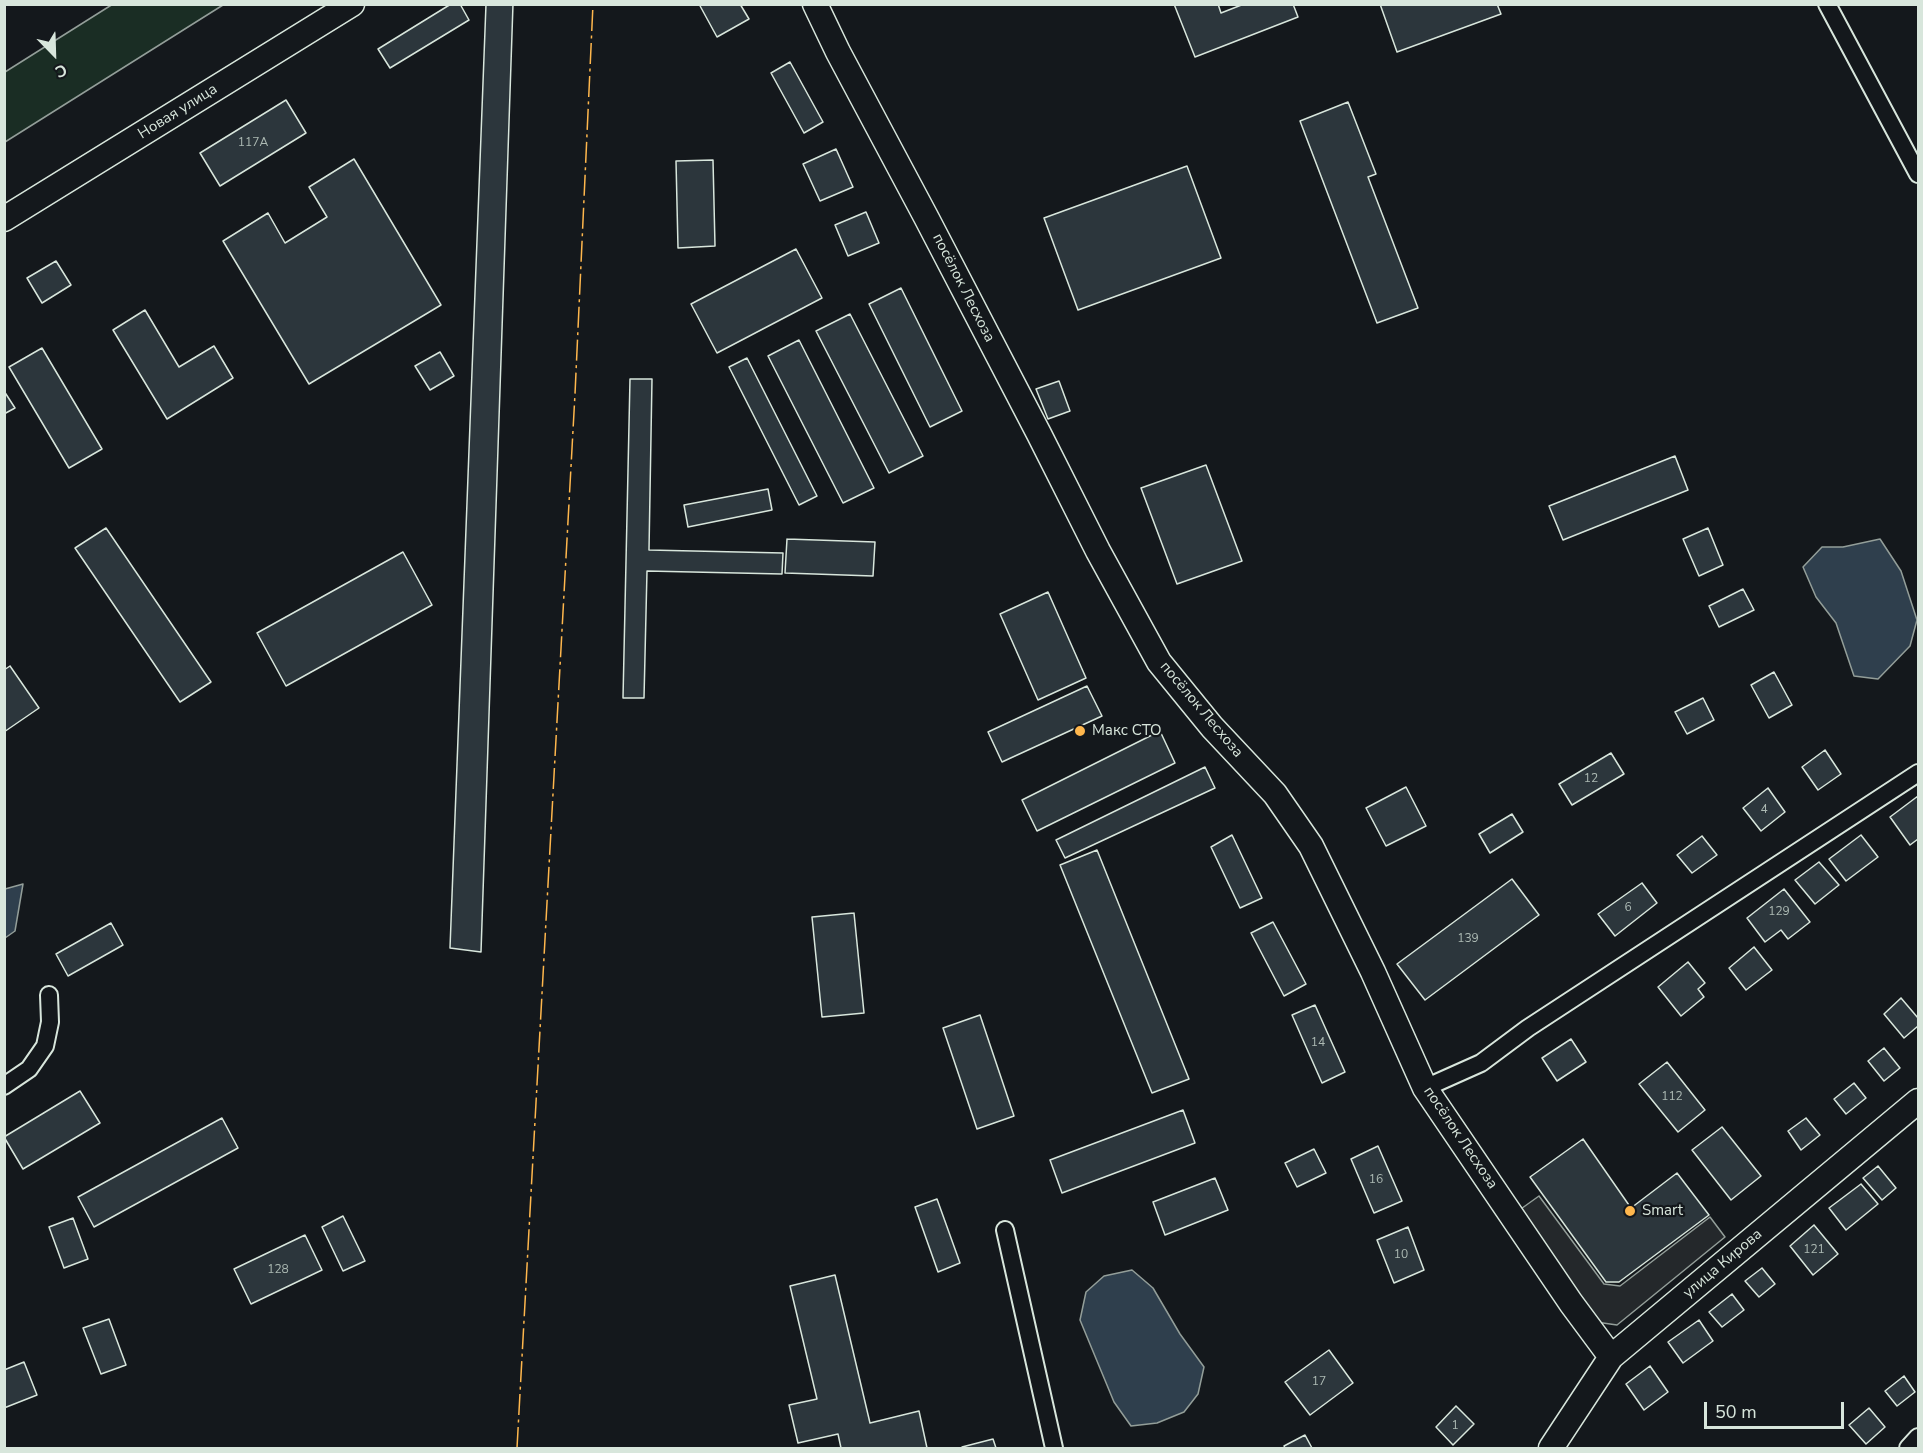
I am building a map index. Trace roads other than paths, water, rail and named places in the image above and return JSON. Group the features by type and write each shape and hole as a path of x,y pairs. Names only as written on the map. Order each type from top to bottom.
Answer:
{"street":[{"name":"Новая улица","path":"4,219 351,4"},
{"name":"посёлок Лесхоза","path":"815,4 1098,552 1159,662 1212,727 1275,794 1311,846 1425,1088 1571,1303 1611,1357"},
{"path":"1827,4 1918,174"},
{"path":"1425,1088 1481,1063 1528,1028 1918,773"},
{"path":"4,1086 29,1069 45,1046 50,1022 49,995"},
{"name":"улица Кирова","path":"1551,1449 1611,1357 1918,1101"},
{"path":"1005,1230 1053,1449"},
{"path":"1908,1449 1918,1437"}],"water":[{"path":"1880,539 1901,571 1917,620 1910,646 1878,679 1854,676 1836,623 1816,597 1803,567 1822,547 1843,547"},
{"path":"23,884 15,931 5,938 5,889"},
{"path":"1132,1270 1153,1288 1180,1334 1204,1367 1198,1394 1184,1412 1157,1423 1131,1426 1114,1402 1080,1320 1086,1292 1104,1276"}],"place":[{"name":"Макс СТО","path":"1080,731"},
{"name":"Smart","path":"1630,1211"}]}
